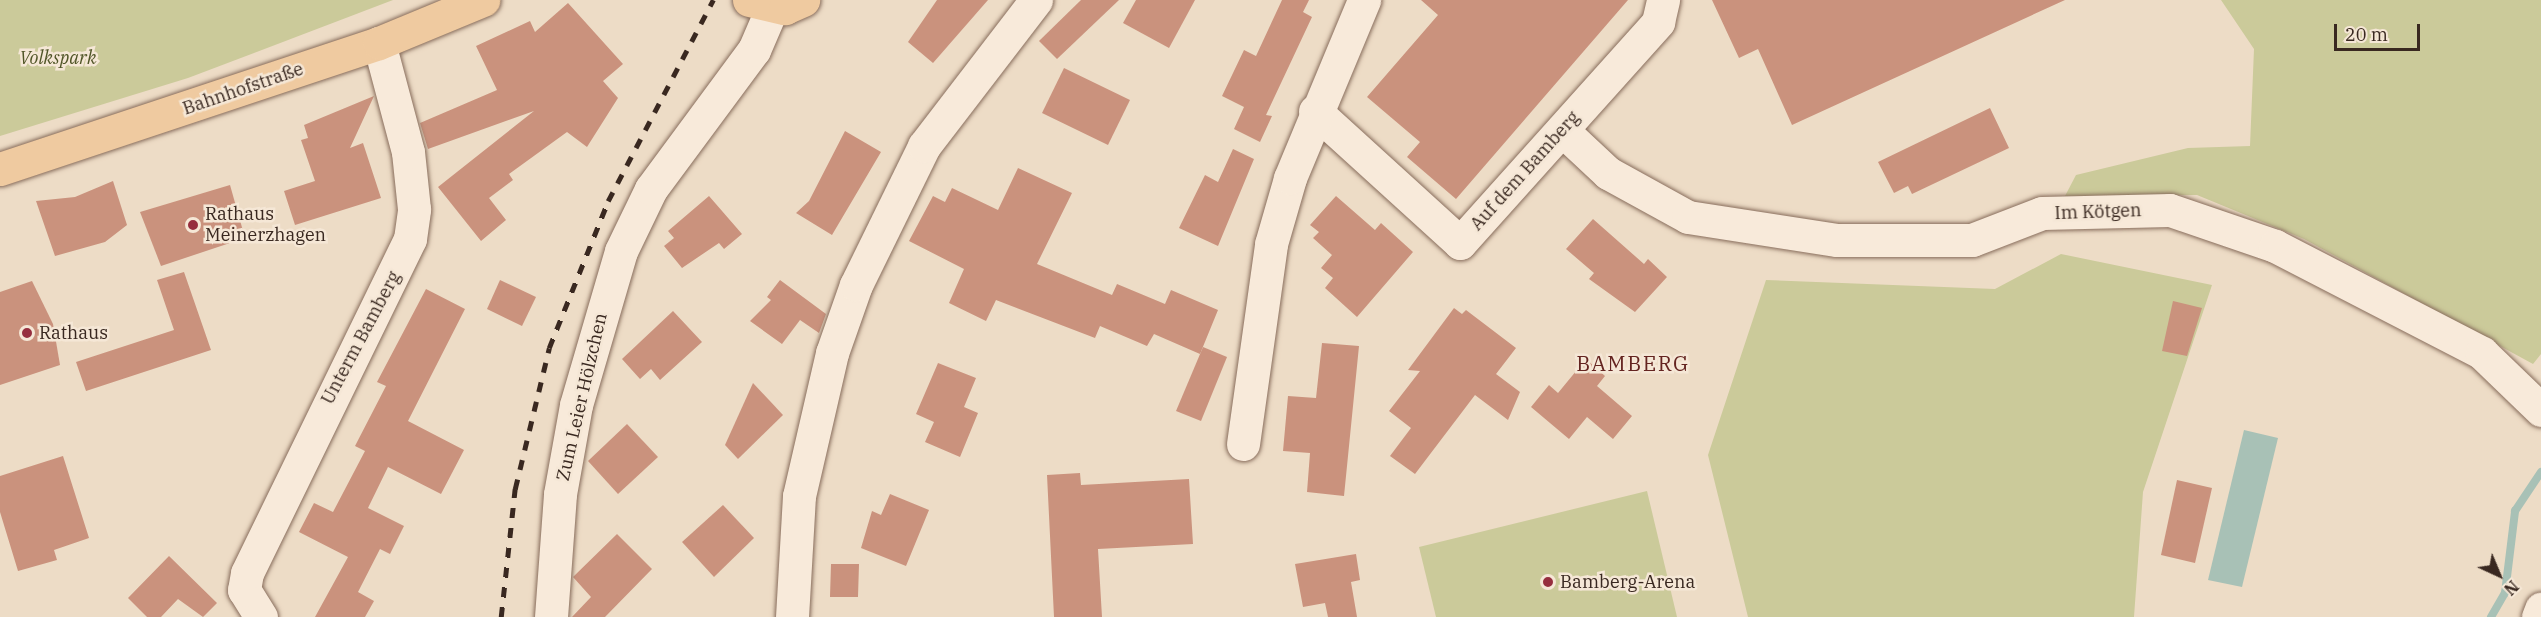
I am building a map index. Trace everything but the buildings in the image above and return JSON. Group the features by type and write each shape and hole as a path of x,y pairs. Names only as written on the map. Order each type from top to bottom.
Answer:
{"main road":[{"name":"Bahnhofstraße","path":"0,169 379,43 483,0"},
{"path":"760,4 803,0"}],"street":[{"path":"792,617 799,496 832,353 856,285 924,146 1036,0"},
{"path":"1243,444 1270,244 1315,111 1364,0"},
{"name":"Auf dem Bamberg","path":"1315,111 1460,243 1659,22 1663,0"},
{"name":"Zum Leier Hölzchen","path":"550,617 560,494 576,405 621,251 651,189 754,50 760,4"},
{"name":"Unterm Bamberg","path":"261,617 244,590 247,573 410,239 414,209 408,152 379,43"},
{"name":"Im Kötgen","path":"1562,130 1608,173 1688,217 1837,240 1972,240 2042,213 2170,210 2275,246 2482,353 2541,410"},
{"path":"2538,617 2541,609"}],"green space":[{"name":"Volkspark","path":"0,0 393,0 188,78 0,136"},
{"path":"2221,0 2541,0 2541,354 2533,364 2304,239 2197,195 2065,196 2076,175 2188,148 2250,146 2254,49"},
{"path":"2061,254 2212,285 2143,492 2134,617 1748,617 1708,455 1766,280 1995,289"},
{"name":"Bamberg-Arena","path":"1647,491 1677,617 1436,617 1419,547"}],"shaded area":[{"path":"2244,430 2278,438 2242,587 2208,580"}],"waterway":[{"path":"2491,617 2505,593 2515,511 2541,472"}],"railway":[{"path":"501,617 515,489 549,348 608,201 713,0"}],"place":[{"name":"Rathaus Meinerzhagen","path":"193,225"},
{"name":"Rathaus","path":"27,333"},
{"name":"Bamberg-Arena","path":"1548,582"}],"district":[{"name":"BAMBERG","path":"1633,363"}]}
